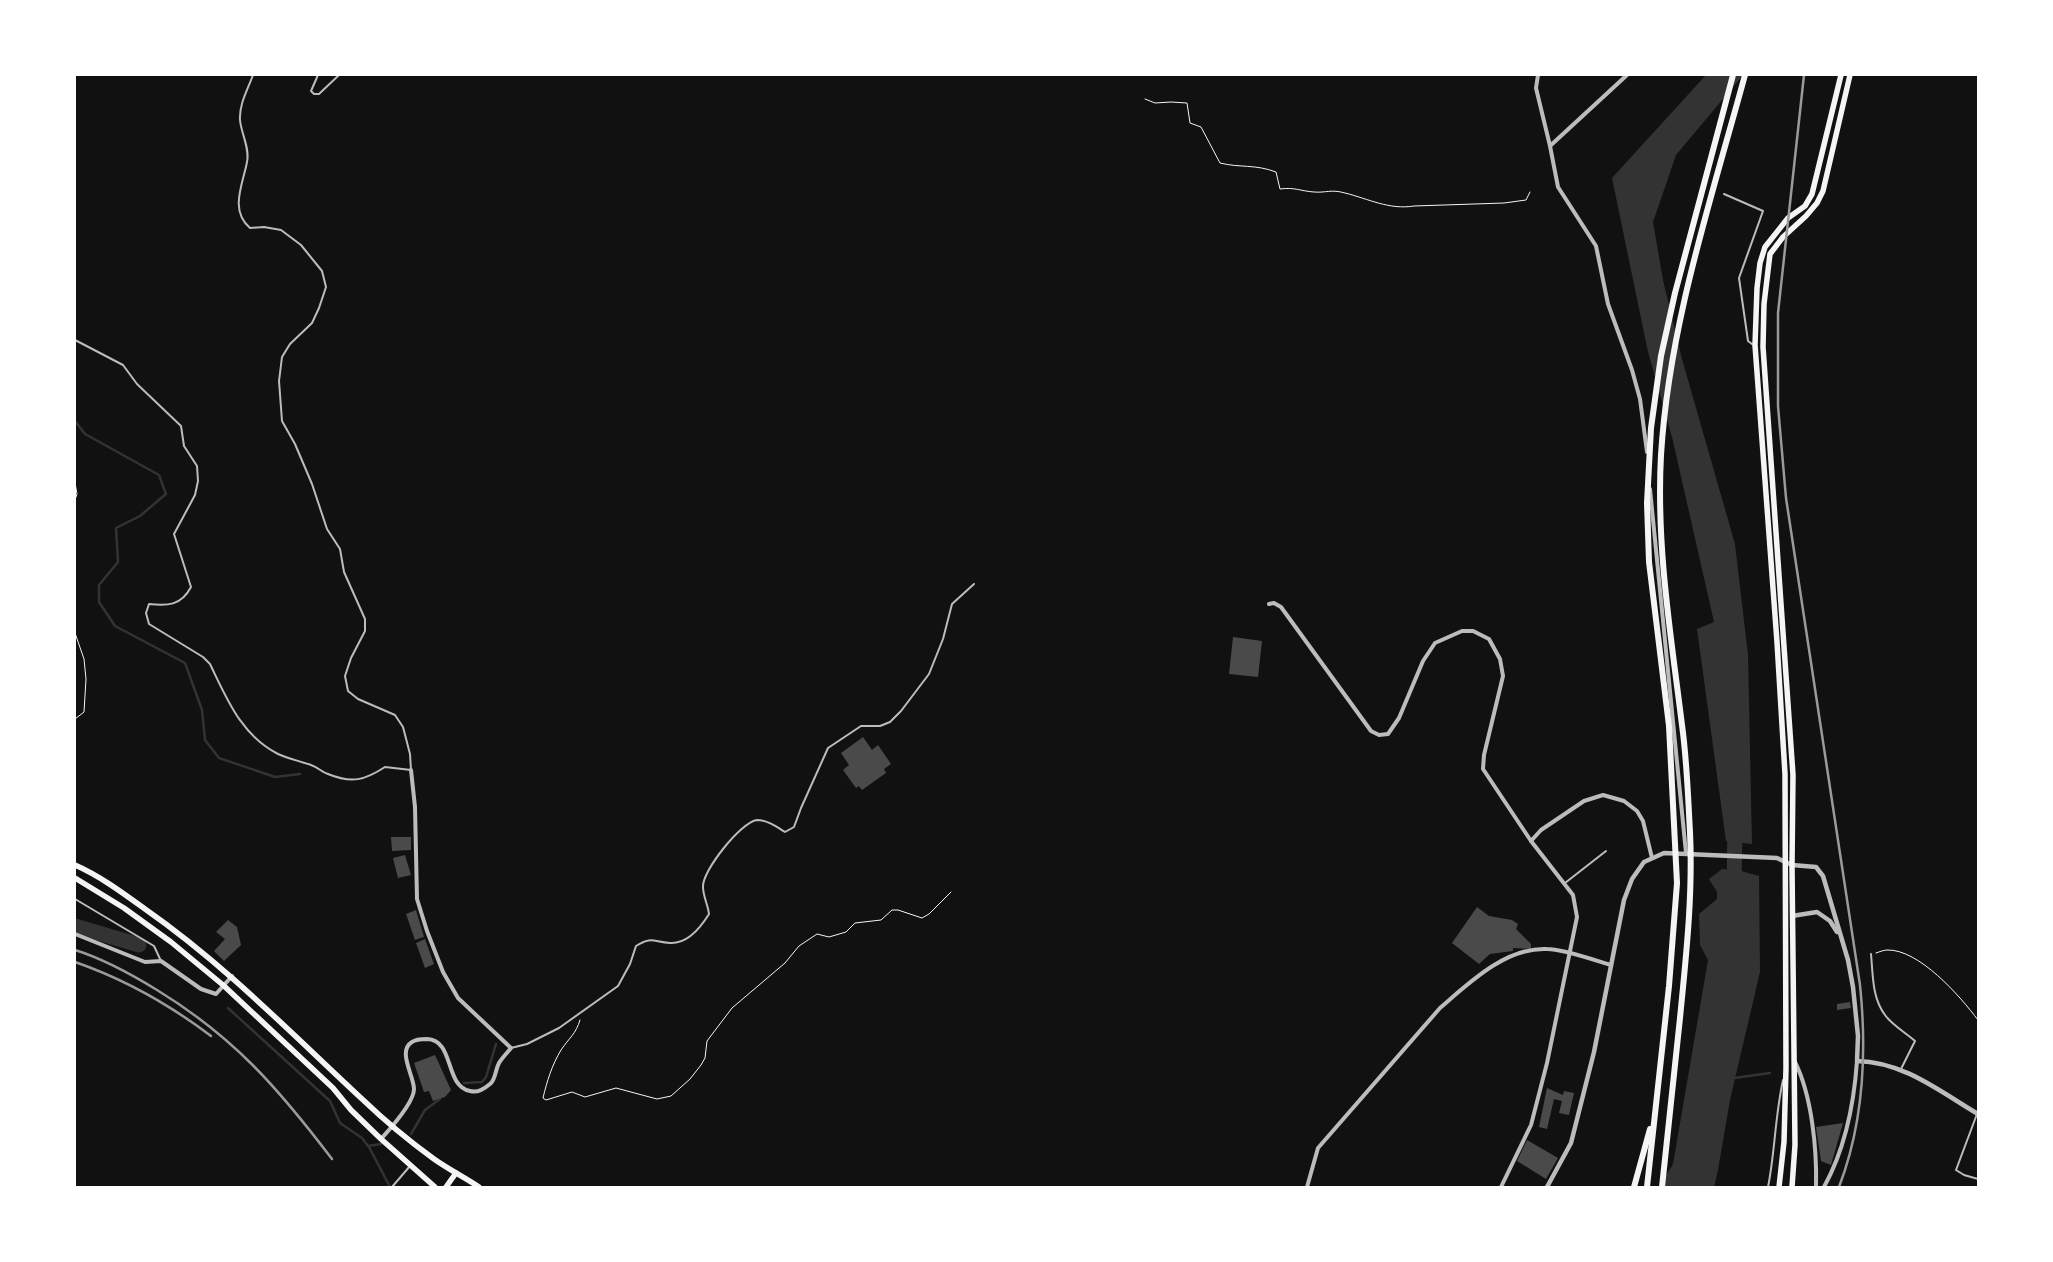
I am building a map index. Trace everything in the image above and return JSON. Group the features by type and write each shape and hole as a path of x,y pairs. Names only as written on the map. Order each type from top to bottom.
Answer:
{"highway":[{"path":"1647,1187 1669,986 1677,883 1669,726 1653,608 1649,562 1647,503 1651,428 1661,356 1674,293 1733,75"},
{"path":"1662,1187 1683,990 1691,887 1688,787 1664,574 1660,496 1661,456 1665,410 1678,324 1745,75"},
{"path":"1634,1187 1654,1116"}],"main road":[{"path":"1779,1187 1784,1142 1786,1068 1785,765 1755,345 1757,288 1764,247 1788,218 1804,206 1812,194 1842,75"},
{"path":"1792,1187 1795,1145 1792,916 1793,774 1763,347 1764,304 1770,254 1783,237 1817,203 1823,191 1850,75"},
{"path":"75,865 94,874 172,927 232,976 393,1126 434,1158 479,1187"},
{"path":"75,878 139,920 223,985 327,1081 350,1110 435,1187"},
{"path":"446,1187 456,1173"},
{"path":"466,1187 470,1182"}],"street":[{"path":"1538,75 1536,88 1558,187 1596,246 1608,304 1632,370 1640,399 1646,435 1686,852"},
{"path":"1550,146 1627,75"},
{"path":"1269,604 1274,603 1281,607 1371,731 1379,735 1388,734 1399,718 1423,661 1435,643 1462,631 1473,631 1489,639 1500,659 1503,676 1484,755 1483,769 1531,841 1565,883 1572,895 1577,917 1531,1125 1501,1187"},
{"path":"381,1139 393,1126 413,1095 414,1088 405,1054 412,1042 431,1039 438,1044 446,1053 458,1086 473,1092 481,1090 492,1082 499,1063 511,1048 458,998 443,972 427,931 417,899 415,807 411,770"},
{"path":"1531,841 1541,830 1584,801 1604,795 1624,801 1637,810 1643,821 1652,858"},
{"path":"1547,1187 1572,1143 1594,1052 1624,900 1638,870 1644,862 1664,852 1776,858 1792,865 1816,866 1823,876 1848,960 1858,1036 1855,1089 1840,1152 1824,1187"},
{"path":"1785,916 1817,912 1830,921 1840,936"},
{"path":"75,934 145,962 161,961 201,989 216,994 232,976"},
{"path":"1307,1187 1318,1148 1440,1008 1458,992 1499,962 1518,954 1548,948 1611,965"},
{"path":"1794,1060 1803,1078 1816,1148 1816,1187"},
{"path":"1857,1060 1877,1062 1900,1069 1926,1081 1978,1114"}],"lane":[{"path":"75,340 123,365 138,384 180,426 184,446 197,466 198,481 195,495 174,534 191,587 187,594 174,604 164,606 148,604 146,613 149,624 204,657 210,664 239,721 262,743 278,754 313,765 328,774 347,780 367,779 385,767 411,770 410,754 403,727 395,715 358,699 348,691 345,676 351,658 365,631 365,619 344,572 340,549 326,529 312,484 282,421 279,381 282,357 290,344 312,322 326,287 322,271 301,245 281,230 264,227 250,228 243,221 238,201 248,161 240,120 240,109 254,75"},
{"path":"318,75 311,91 314,94 319,94 339,75"},
{"path":"1724,194 1763,211 1739,278 1748,341 1763,347"},
{"path":"511,1048 527,1044 559,1028 618,986 630,964 636,946 646,940 673,944 687,938 699,929 709,914 702,886 710,865 736,834 755,820 766,822 785,832 794,827 828,748 860,726 880,726 890,722 901,711 929,674 943,639 952,604 974,584"},
{"path":"1565,883 1606,851"},
{"path":"75,899 154,946 161,961"},
{"path":"1870,954 1874,990 1879,1004 1886,1016 1915,1041 1900,1069"},
{"path":"1768,1187 1772,1168 1778,1102 1786,1068"},
{"path":"1978,1114 1956,1170 1964,1175 1978,1179"},
{"path":"392,1187 411,1164"}],"path":[{"path":"1145,99 1154,103 1171,102 1187,104 1190,123 1201,127 1215,156 1220,162 1233,166 1261,166 1276,172 1280,190 1292,187 1317,193 1329,190 1343,192 1387,206 1400,208 1504,203 1526,200 1530,192"},
{"path":"75,483 77,494 75,500"},
{"path":"75,541 75,548"},
{"path":"75,633 84,659 86,679 84,712 75,719"},
{"path":"582,1012 577,1031 562,1050 550,1071 543,1098 546,1100 572,1092 585,1097 616,1088 657,1099 671,1096 690,1079 701,1065 705,1058 707,1041 732,1008 784,963 799,946 816,934 829,936 846,932 855,923 881,920 892,910 898,910 922,918 929,914 951,892"},
{"path":"1870,954 1888,950 1906,955 1925,965 1953,989 1978,1020"}],"shaded area":[{"path":"1706,75 1743,75 1676,155 1653,222 1663,280 1682,359 1735,544 1748,655 1752,844 1726,841 1697,629 1714,622 1672,437 1648,352 1612,178"},
{"path":"1722,869 1741,871 1759,876 1760,972 1730,1100 1714,1187 1659,1187 1673,1164 1708,960 1700,945 1699,914 1717,899 1717,892 1709,879"}],"building":[{"path":"1233,637 1262,641 1258,677 1229,674"},
{"path":"863,737 872,750 878,745 891,764 884,769 886,773 862,790 859,786 856,788 843,770 849,765 841,753"},
{"path":"391,837 411,837 411,850 392,851"},
{"path":"405,855 411,875 398,878 393,858"},
{"path":"1477,907 1489,916 1512,920 1518,924 1516,929 1531,944 1531,949 1513,948 1513,951 1490,954 1479,964 1452,943"},
{"path":"416,910 424,937 415,940 406,914"},
{"path":"228,920 237,927 241,945 224,961 214,951 225,939 216,932"},
{"path":"425,939 434,964 425,968 416,943"},
{"path":"1850,1002 1851,1008 1837,1010 1837,1004"},
{"path":"435,1055 451,1090 445,1097 433,1101 429,1091 424,1092 414,1063"},
{"path":"1547,1088 1563,1095 1564,1091 1574,1093 1569,1115 1559,1113 1562,1101 1554,1099 1547,1129 1539,1127"},
{"path":"1843,1123 1831,1165 1821,1161 1816,1127"},
{"path":"1527,1140 1558,1158 1546,1179 1517,1161"}],"waterway":[{"path":"75,421 85,434 159,475 166,494 140,516 116,528 118,562 99,585 99,602 115,626 185,663 202,710 205,740 219,758 275,777 300,774"},
{"path":"1734,890 1735,823"},
{"path":"75,926 139,945"},
{"path":"228,1008 330,1101 340,1123 362,1138 368,1146 381,1144"},
{"path":"464,1083 482,1082 486,1077 496,1044"},
{"path":"1734,1078 1770,1073"},
{"path":"411,1134 425,1110 440,1099"},
{"path":"369,1147 389,1185"}],"railway":[{"path":"1804,75 1778,313 1778,406 1786,498 1860,985 1863,1036 1862,1087 1854,1138 1839,1187"},
{"path":"75,950 107,962 137,978 209,1026 232,1045 273,1087 293,1109 332,1159"},
{"path":"75,962 111,976 146,994 211,1036"}]}
